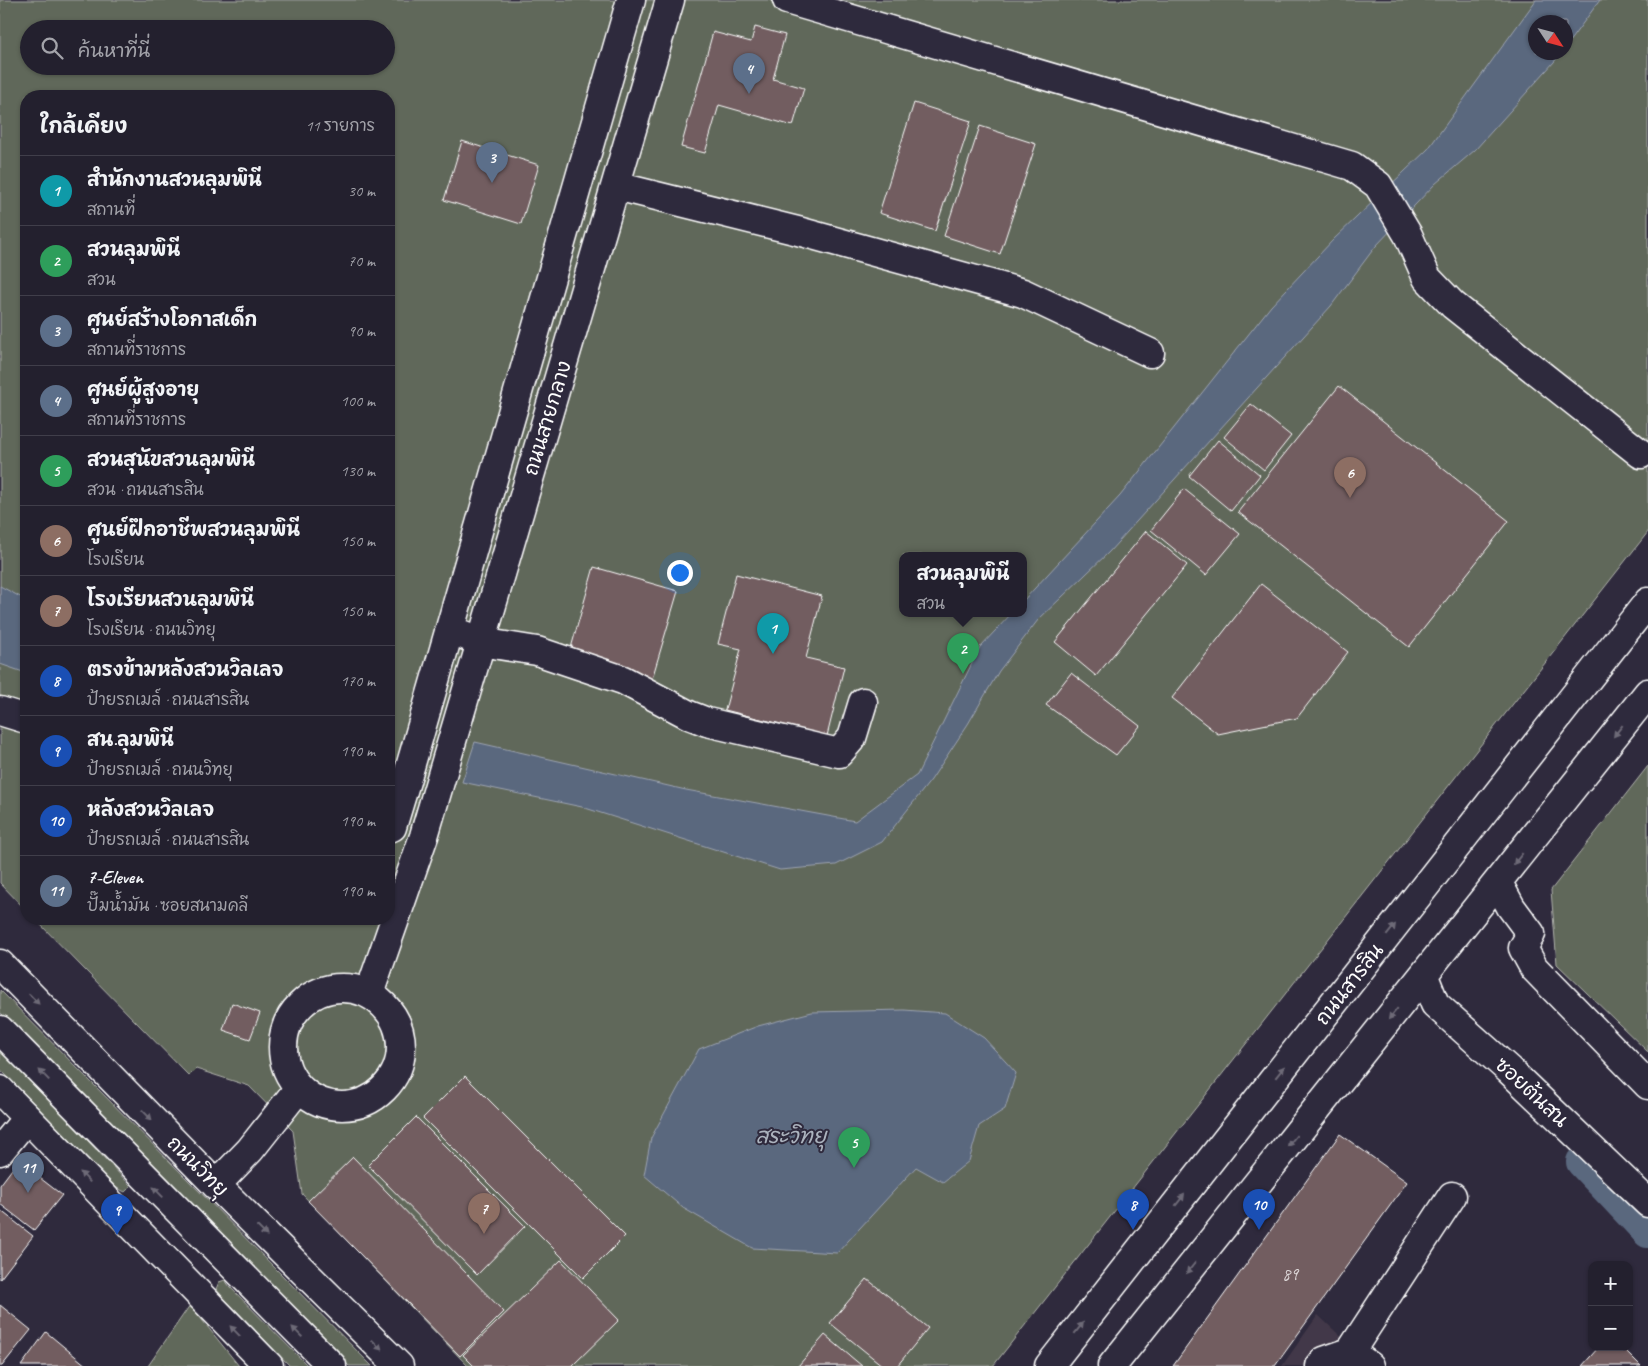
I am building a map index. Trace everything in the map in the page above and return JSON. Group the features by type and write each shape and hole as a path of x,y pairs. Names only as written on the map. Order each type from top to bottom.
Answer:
{"street":[{"name":"ถนนสายกลาง","path":"395,813 631,0"},
{"name":"ถนนสายกลาง","path":"395,919 424,836 670,0"},
{"path":"787,0 1352,166 1378,185 1408,235 1427,278 1453,305 1641,454"},
{"path":"583,161 618,178 798,231 1023,293 1150,353"},
{"path":"497,463 531,473"},
{"name":"ถนนสารสิน","path":"1049,1366 1648,602"},
{"path":"450,628 480,642 537,651 623,680 689,715 707,722 839,753 852,738 862,702"},
{"path":"1112,1366 1498,884 1648,693"},
{"path":"0,711 20,717"},
{"path":"1498,884 1511,907 1531,934 1524,948 1534,968 1648,1085"},
{"name":"ถนนสายกลาง","path":"369,994 393,925"},
{"name":"ถนนวิทยุ","path":"0,964 216,1185 399,1366"},
{"name":"ซอยต้นสน","path":"1424,976 1435,1004 1509,1070 1648,1202"},
{"path":"349,988 369,994 384,1004 395,1019 401,1033 396,1074 384,1089 370,1100 352,1106 333,1106 315,1101 299,1088 288,1071 283,1051 285,1030 295,1012 310,998 328,989 349,988"},
{"path":"0,1030 332,1366"},
{"path":"216,1185 250,1150 299,1088"},
{"path":"0,1090 269,1366"},
{"path":"0,1151 27,1118"},
{"path":"1320,1366 1324,1361 1360,1359 1452,1196"},
{"path":"154,1248 183,1217"}],"shaded area":[{"path":"1318,1315 1372,1366 1282,1366"}],"green space":[{"path":"0,0 1648,0 1648,532 993,1366 468,1366 302,1194 293,1131 249,1086 196,1069 189,1076 41,925 395,925 395,90 20,90 20,904 0,883"},
{"path":"1648,766 1648,1052 1557,964 1551,890"},
{"path":"0,990 372,1366 349,1366 0,1012"},
{"path":"0,1049 131,1186 125,1192 117,1188 0,1069"},
{"path":"225,1280 308,1366 290,1366 221,1295 216,1289 219,1282"},
{"path":"190,1305 239,1366 148,1366"}],"water":[{"path":"1536,0 1600,0 1573,37 1573,15 1528,15 1528,60 1556,60 1554,62 1475,150 1435,184 1375,247 1331,306 1109,552 1038,620 999,671 968,724 931,780 882,842 836,865 780,870 582,807 462,782 475,742 686,790 855,821 917,775 980,647 1008,617 1027,617 1027,597 1120,496 1271,306 1333,240 1428,149"},
{"path":"0,586 20,597 20,671 0,664"},
{"name":"สระวิทยุ","path":"904,1010 945,1013 984,1038 1016,1073 1005,1109 979,1126 969,1161 943,1182 916,1167 837,1253 752,1248 683,1208 644,1175 651,1138 699,1049 758,1026 812,1012"}],"building":[{"path":"755,27 785,35 773,79 804,88 793,126 719,105 705,153 681,147 713,32 751,42"},
{"path":"914,103 971,121 935,231 879,213"},
{"path":"980,126 1036,144 1000,254 944,236"},
{"path":"462,141 539,165 521,224 444,200"},
{"path":"1339,386 1509,521 1409,647 1238,512"},
{"path":"1251,404 1291,436 1264,470 1224,437"},
{"path":"1218,440 1260,475 1231,511 1189,476"},
{"path":"1184,489 1240,534 1206,575 1151,530"},
{"path":"1146,531 1187,565 1096,676 1055,642"},
{"path":"594,567 678,591 652,679 569,655"},
{"path":"736,574 822,596 806,658 844,667 827,736 725,710 741,649 718,644"},
{"path":"1261,584 1348,652 1297,718 1218,734 1172,698"},
{"path":"1071,673 1140,726 1116,755 1046,705"},
{"path":"232,1003 260,1013 250,1039 223,1030"},
{"path":"465,1076 625,1236 583,1278 423,1118"},
{"path":"416,1117 525,1226 477,1275 368,1165"},
{"path":"1340,1134 1407,1182 1275,1366 1173,1366"},
{"path":"353,1157 504,1312 460,1356 308,1201"},
{"path":"18,1161 62,1195 34,1230 0,1204 0,1185"},
{"path":"0,1210 33,1236 0,1279"},
{"path":"561,1260 619,1320 572,1366 474,1366 463,1355"},
{"path":"867,1279 928,1328 897,1366 883,1366 830,1323"},
{"path":"0,1305 31,1330 2,1366 0,1366"},
{"path":"46,1332 87,1366 21,1366"},
{"path":"825,1335 862,1366 798,1366"},
{"path":"1595,1351 1626,1351 1641,1366 1582,1366"}],"waterway":[{"path":"1582,1162 1648,1232"}],"place":[{"name":"ศูนย์ผู้สูงอายุ","path":"749,94"},
{"name":"ศูนย์สร้างโอกาสเด็ก","path":"492,183"},
{"name":"ศูนย์ฝึกอาชีพสวนลุมพินี","path":"1350,498"},
{"name":"สำนักงานสวนลุมพินี","path":"773,654"},
{"name":"สวนลุมพินี","path":"963,674"},
{"name":"สวนสุนัขสวนลุมพินี","path":"854,1168"},
{"name":"7-Eleven","path":"28,1193"},
{"name":"ตรงข้ามหลังสวนวิลเลจ","path":"1133,1230"},
{"name":"หลังสวนวิลเลจ","path":"1259,1230"},
{"name":"โรงเรียนสวนลุมพินี","path":"484,1234"},
{"name":"สน.ลุมพินี","path":"117,1235"}]}
